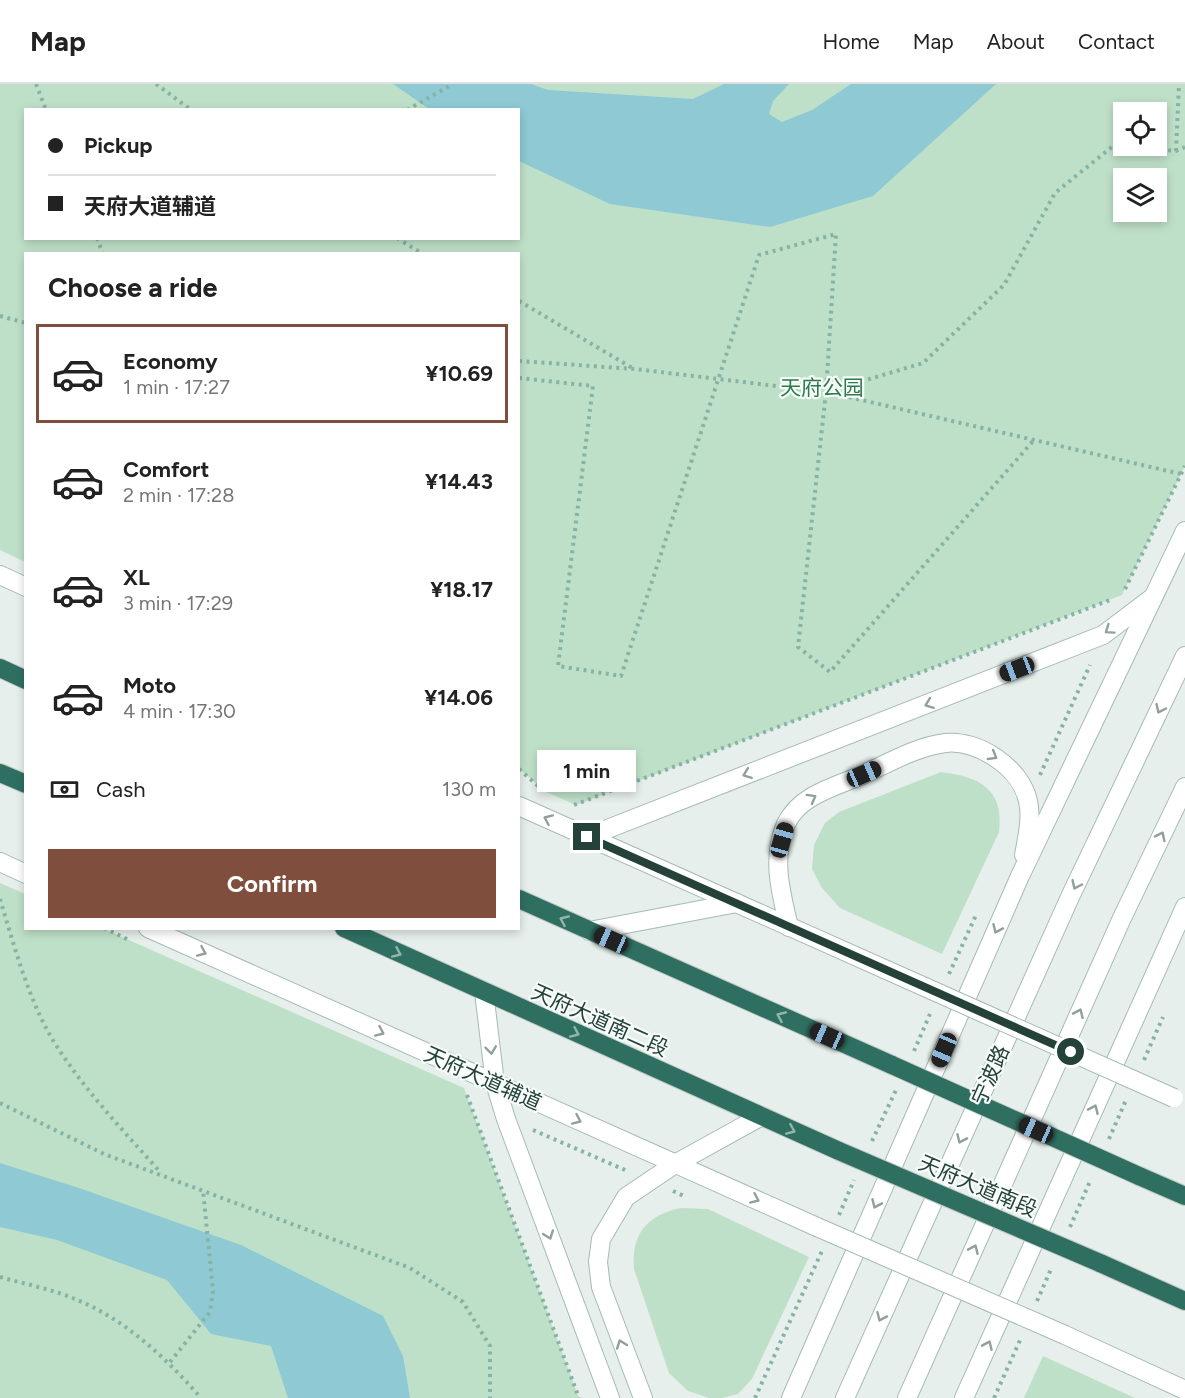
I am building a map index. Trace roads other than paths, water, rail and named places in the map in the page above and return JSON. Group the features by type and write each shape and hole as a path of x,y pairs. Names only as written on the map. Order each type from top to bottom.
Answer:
{"highway":[{"path":"0,668 24,679"},
{"path":"0,773 24,783"},
{"path":"520,899 1185,1196"},
{"name":"天府大道南二段","path":"348,930 839,1151"},
{"name":"天府大道南段","path":"839,1151 1185,1301"}],"street":[{"path":"790,1398 1020,876 1185,531"},
{"path":"0,575 24,585"},
{"path":"587,837 1103,636 1156,595"},
{"name":"宁波路","path":"845,1398 1070,897 1185,656"},
{"path":"789,927 780,886 777,856 786,823 805,800 922,748 947,742 983,750 1010,766 1028,800 1027,837 1020,876"},
{"path":"907,1398 1117,928 1185,787"},
{"path":"520,806 1179,1100"},
{"path":"0,862 24,873"},
{"path":"589,931 737,903"},
{"path":"964,1398 1180,923 1185,907"},
{"name":"天府大道辅道","path":"152,930 1185,1390"},
{"path":"484,992 495,1083 506,1119 610,1398"},
{"path":"643,1398 601,1287 598,1262 601,1239 626,1197 675,1164 760,1117"}],"water":[{"path":"393,84 531,84 548,90 693,99 724,84 789,84 773,101 769,114 782,122 812,110 851,84 996,84 873,196 770,227 610,204 520,161 520,108 428,108"},
{"path":"0,1163 241,1245 383,1316 403,1356 410,1398 288,1398 271,1346 211,1334 167,1280 57,1240 0,1227"}],"park label":[{"name":"天府公园","path":"822,387"}]}
